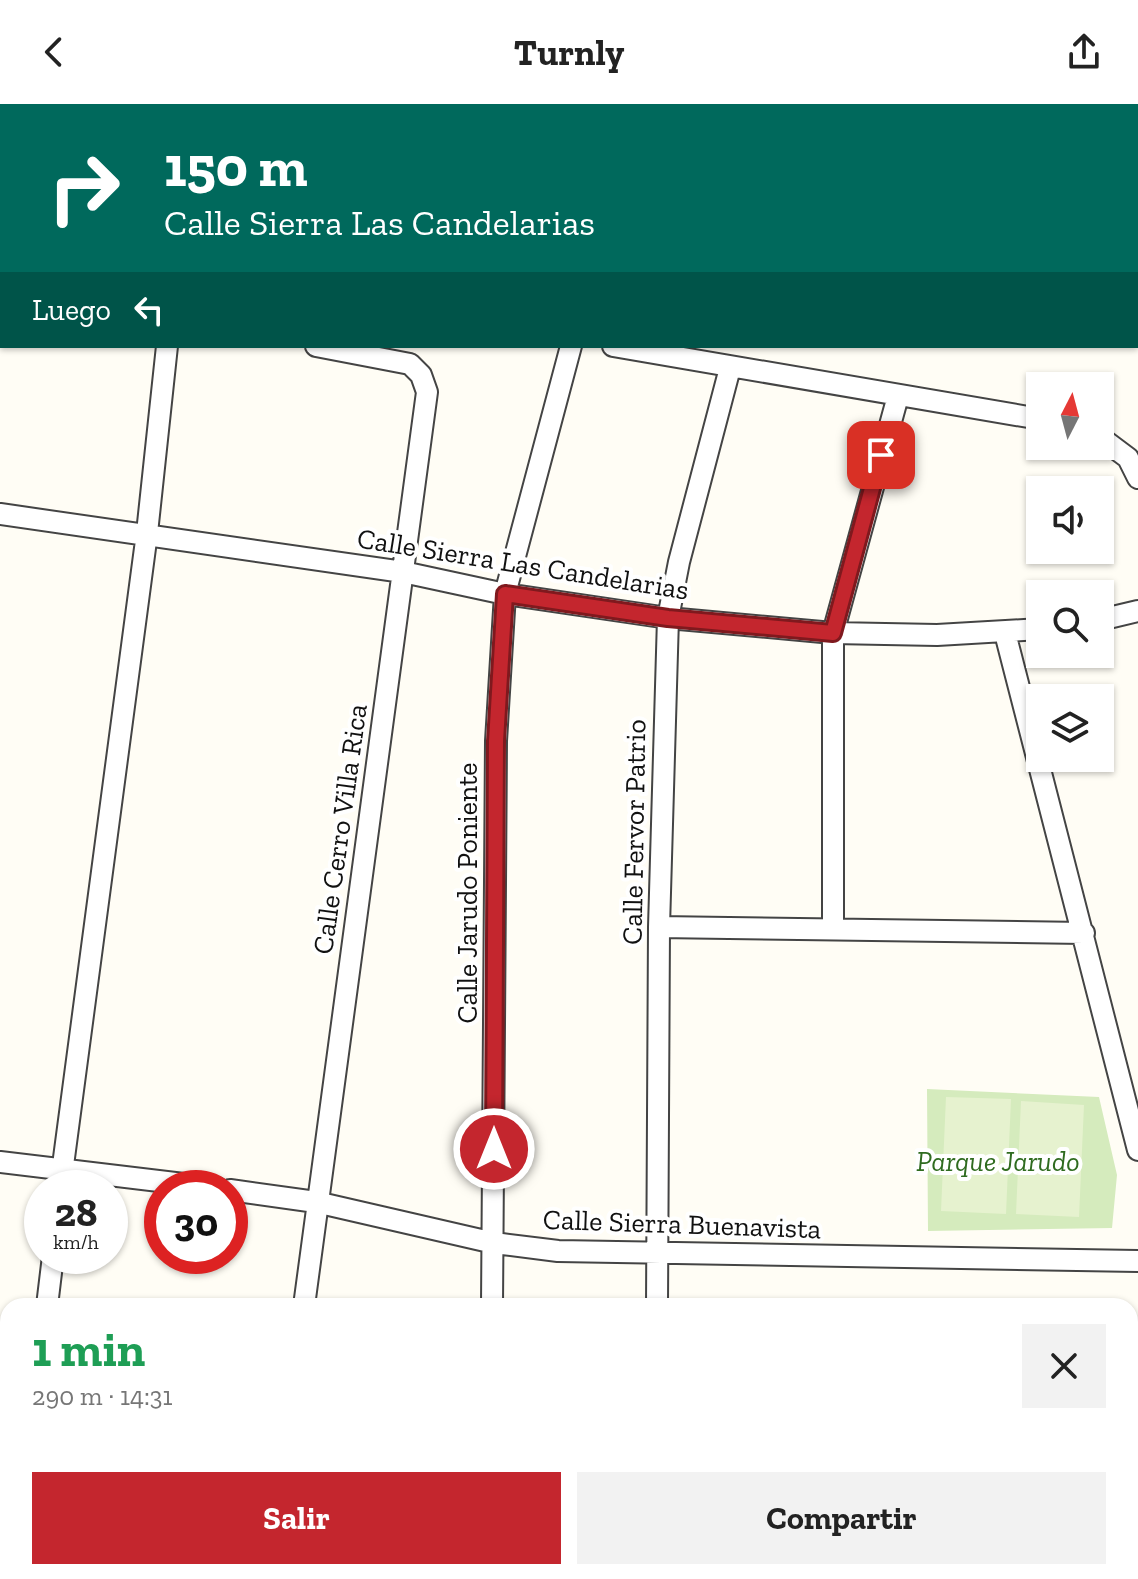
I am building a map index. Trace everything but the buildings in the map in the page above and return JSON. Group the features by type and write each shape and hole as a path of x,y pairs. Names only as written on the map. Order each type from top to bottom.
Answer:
{"street":[{"path":"62,1170 147,533 167,348"},
{"name":"Calle Cerro Villa Rica","path":"305,1298 427,392 421,375 410,364 326,348"},
{"name":"Calle Jarudo Poniente","path":"492,1298 496,741 505,594 570,348"},
{"path":"624,348 1026,417"},
{"name":"Calle Fervor Patrio","path":"657,1298 659,927 668,618 679,562 730,368"},
{"path":"833,929 833,633 898,396"},
{"path":"1114,447 1128,458 1138,478"},
{"name":"Calle Sierra Las Candelarias","path":"0,514 403,572 505,594 668,618 833,633 1026,631"},
{"path":"1114,617 1138,611"},
{"path":"1005,633 1138,1150"},
{"path":"659,927 1084,933"},
{"path":"0,1162 29,1170"},
{"name":"Calle Sierra Buenavista","path":"248,1193 316,1202 494,1243 558,1251 1138,1261"},
{"path":"48,1298 51,1274"}],"green space":[{"name":"Parque Jarudo","path":"927,1089 1099,1097 1117,1175 1112,1228 928,1231"},
{"path":"946,1097 1011,1099 1006,1214 941,1211"},
{"path":"1021,1101 1084,1105 1079,1217 1016,1214"}],"route":[{"path":"494,1149 496,741 505,594 668,618 833,633 881,455"}]}
